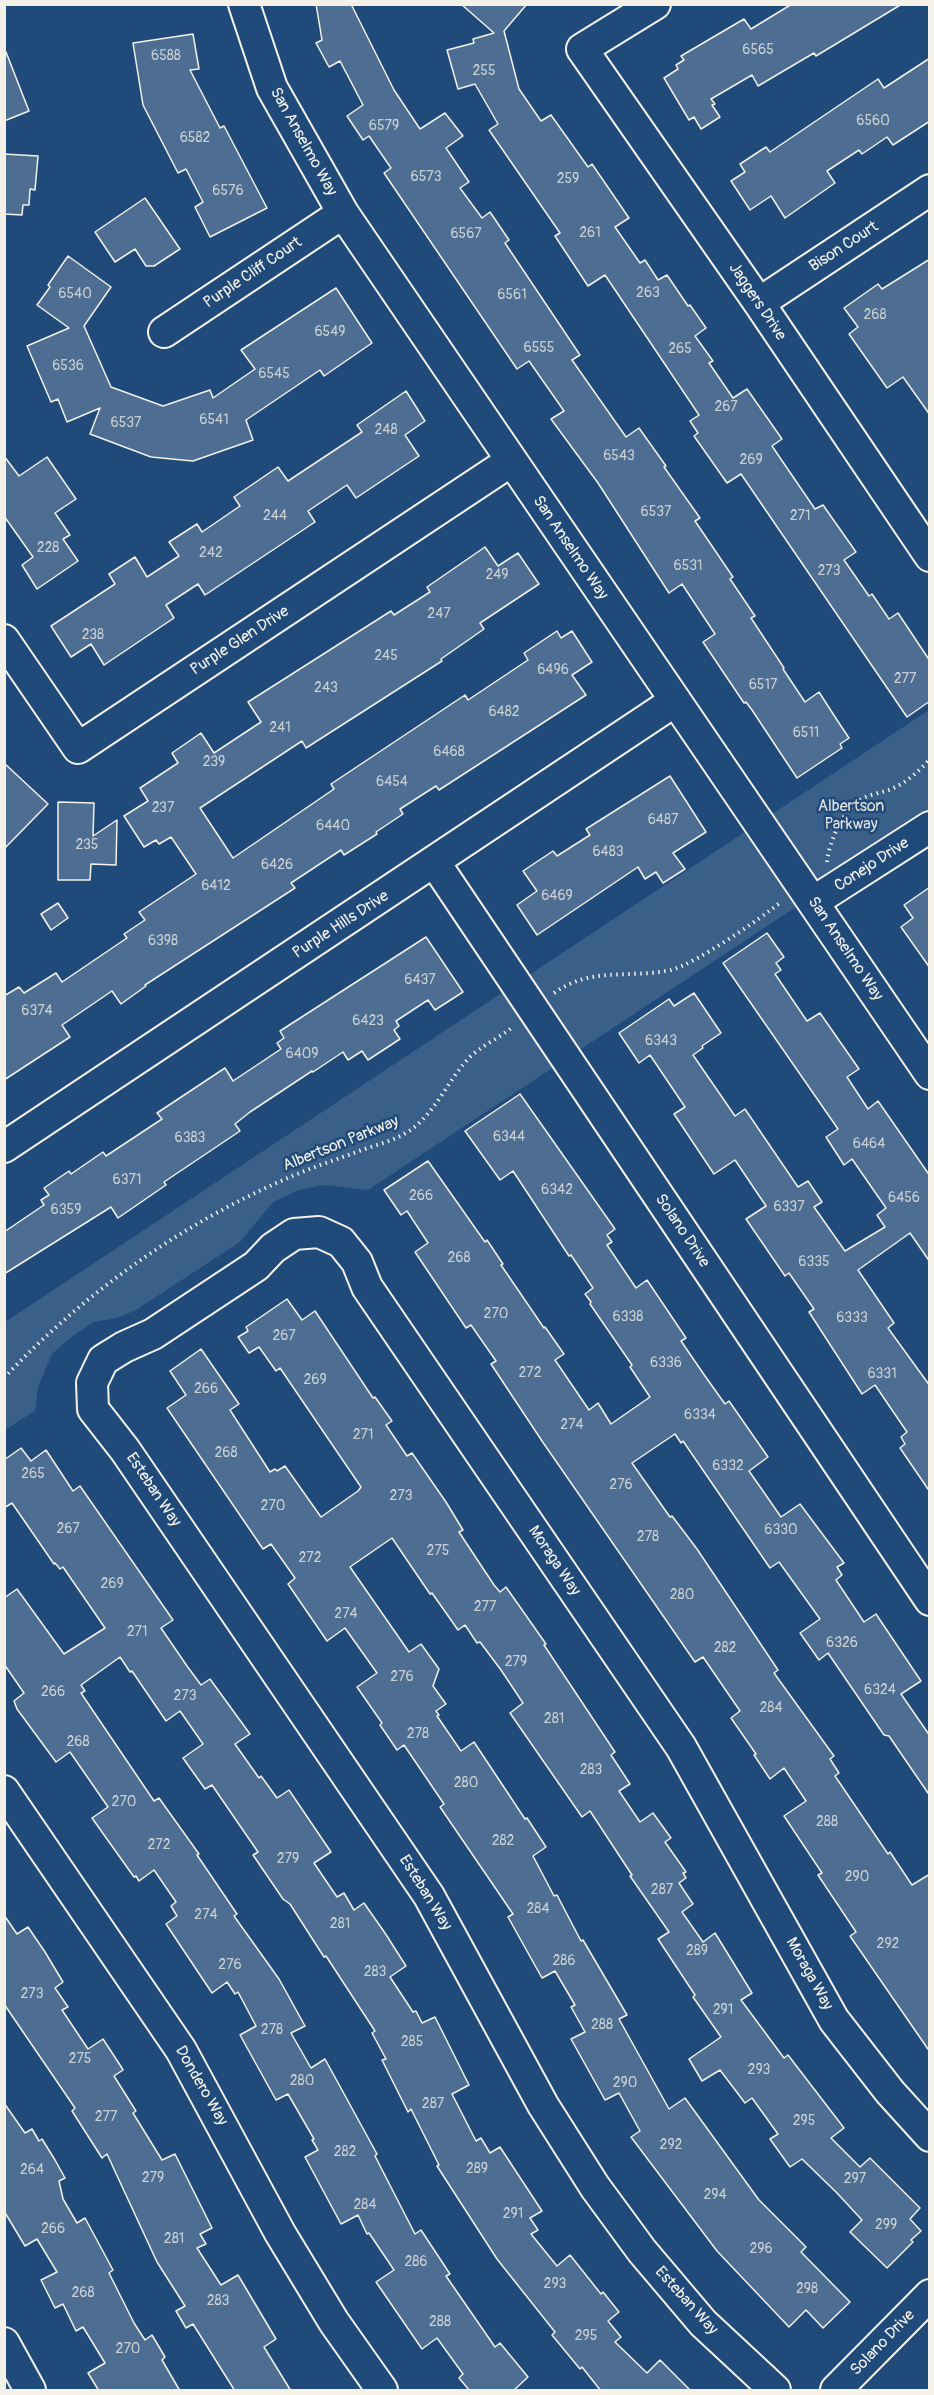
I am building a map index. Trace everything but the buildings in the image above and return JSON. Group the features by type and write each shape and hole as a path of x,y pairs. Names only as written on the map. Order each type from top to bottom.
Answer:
{"street":[{"name":"San Anselmo Way","path":"244,4 272,88 343,213 930,1074"},
{"name":"Jaggers Drive","path":"655,4 582,49 927,548"},
{"name":"Bison Court","path":"759,303 930,190"},
{"name":"Purple Cliff Court","path":"164,332 343,213"},
{"name":"Purple Glen Drive","path":"4,640 78,748 511,461"},
{"name":"Purple Hills Drive","path":"4,1147 435,863 675,701"},
{"name":"Conejo Drive","path":"807,894 930,827"},
{"name":"Solano Drive","path":"435,863 930,1600"},
{"name":"Moraga Way","path":"92,1383 104,1360 124,1347 153,1334 256,1266 273,1248 294,1234 319,1232 341,1242 357,1262 374,1296 681,1747 834,2020 890,2092 930,2136"},
{"name":"Esteban Way","path":"92,1383 93,1409 132,1460 429,1896 543,2105 595,2187 642,2251 702,2323 775,2391"},
{"name":"Dondero Way","path":"4,1791 181,2050 280,2233 334,2322 382,2391"},
{"name":"Solano Drive","path":"836,2391 930,2295"},
{"path":"4,2343 30,2391"}],"path":[{"name":"Albertson Parkway","path":"4,1378 36,1344 72,1312 182,1234 228,1207 282,1180 391,1141 413,1128 432,1109 471,1057 557,991 572,982 586,978 617,973 674,969 710,950 777,905 807,894 827,864 831,844 852,806 867,796 901,784 930,759"}],"green space":[{"name":"Albertson Parkway","path":"929,710 929,819 368,1190 324,1185 299,1190 273,1202 240,1242 136,1310 117,1318 94,1322 71,1337 52,1354 38,1387 35,1411 5,1430 5,1322"}]}
